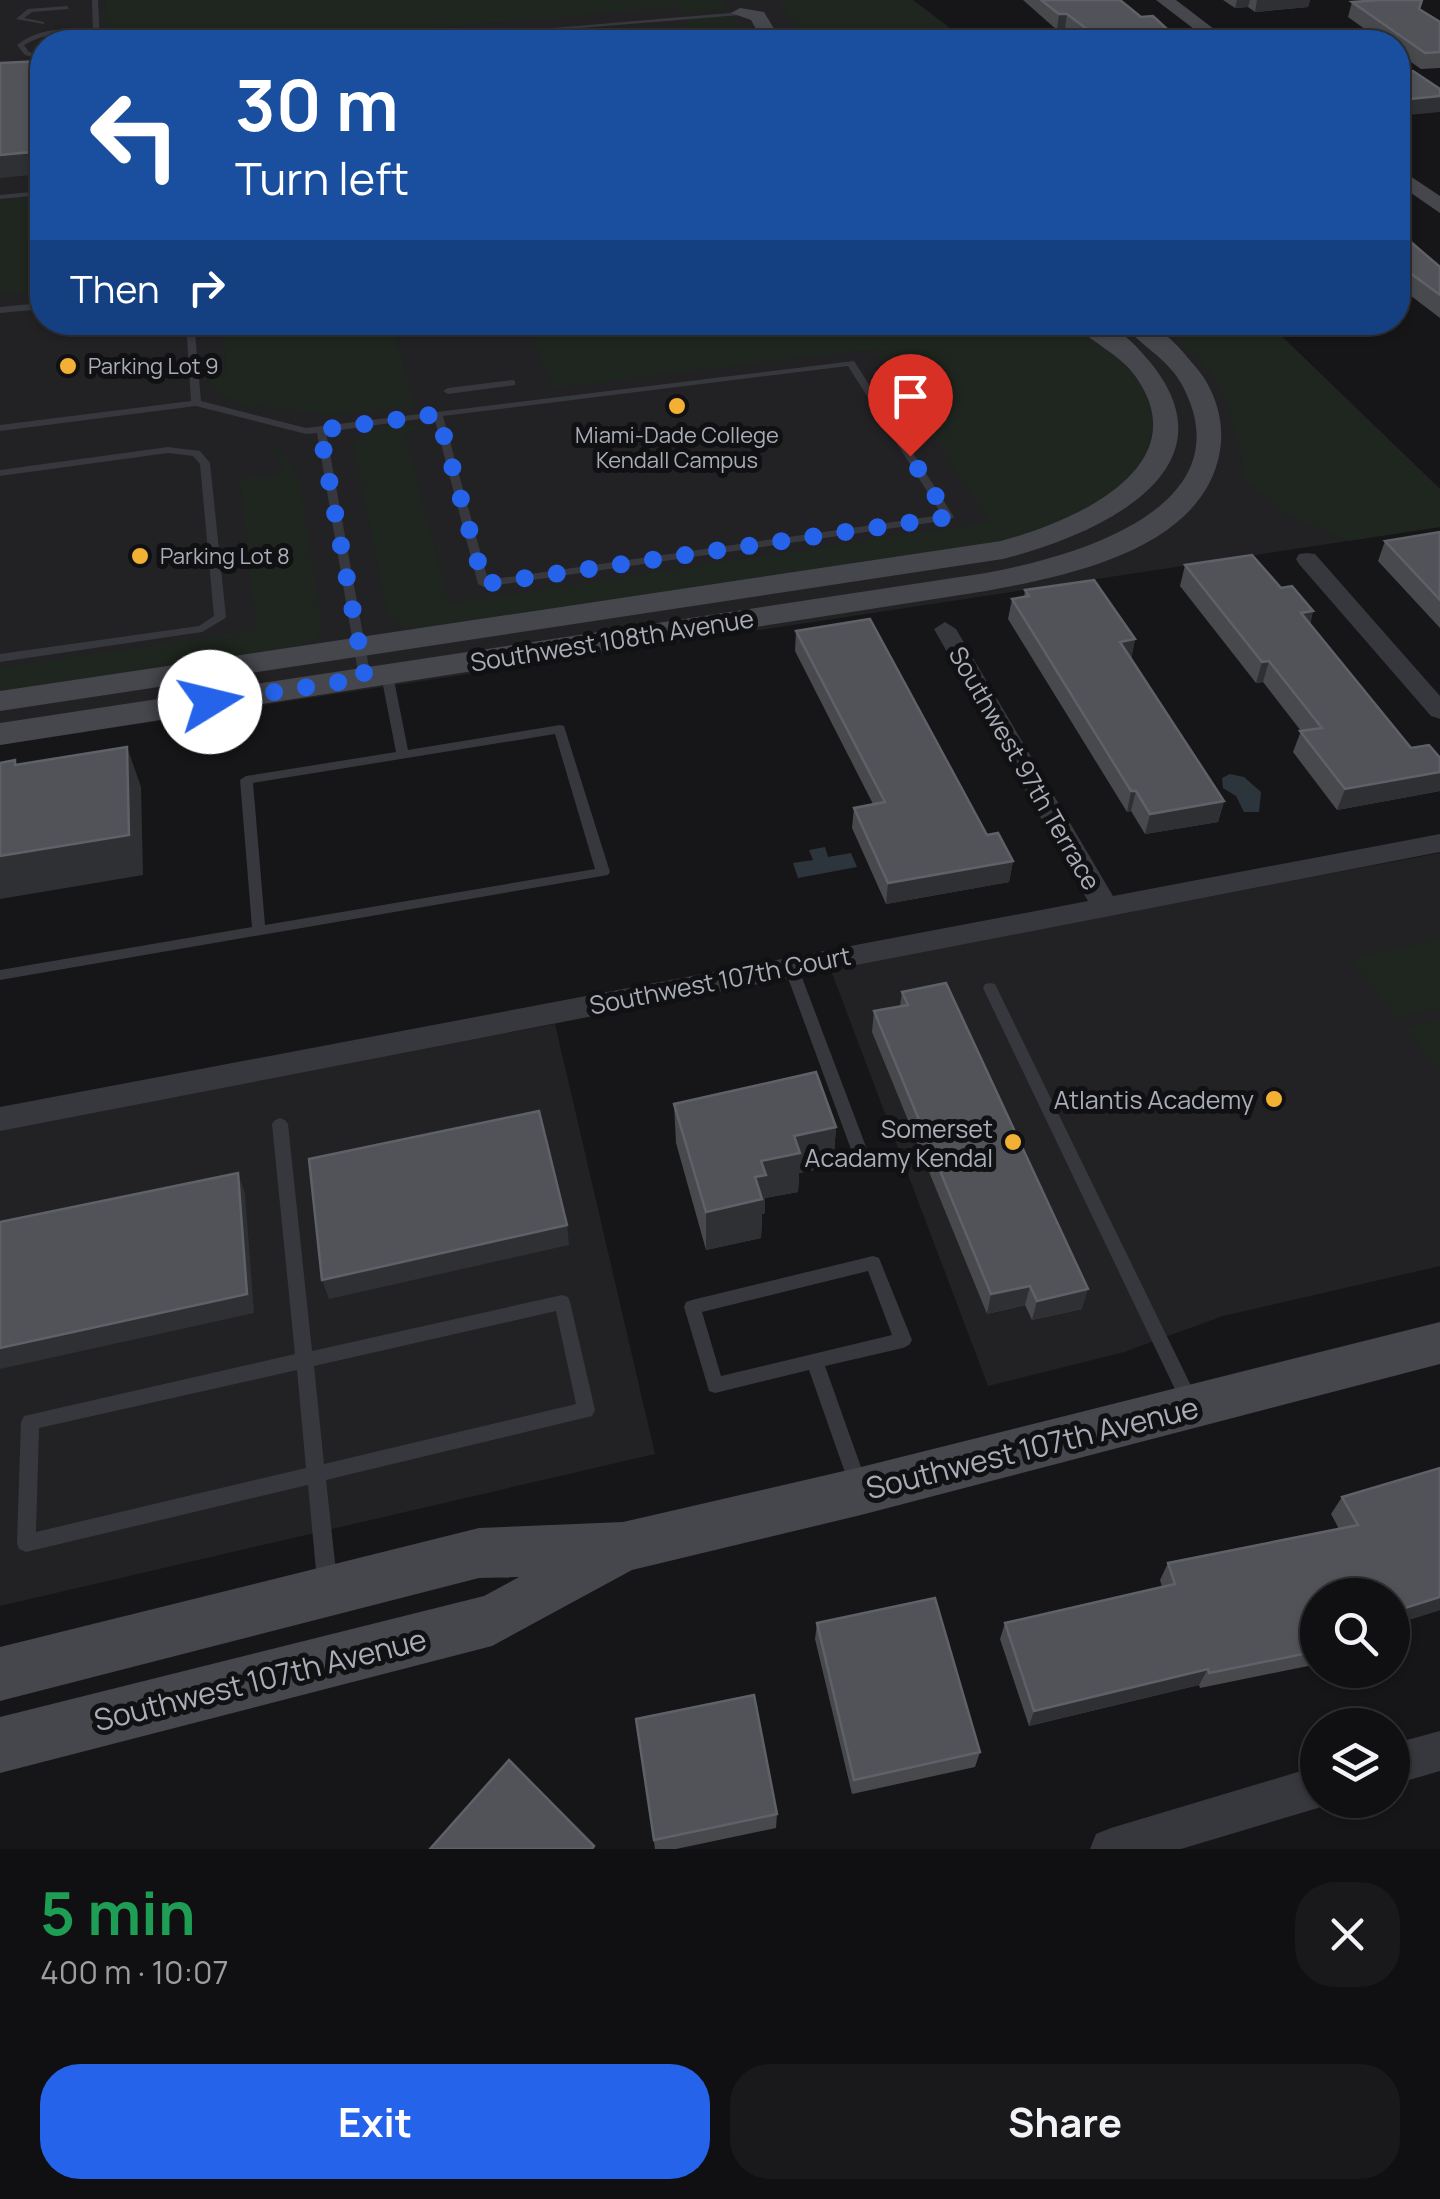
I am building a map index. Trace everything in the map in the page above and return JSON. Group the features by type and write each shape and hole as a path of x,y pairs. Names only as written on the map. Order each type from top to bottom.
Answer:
{"street":[{"path":"762,0 774,19 774,30"},
{"path":"1166,0 1206,30"},
{"path":"736,6 758,16 763,30"},
{"path":"736,6 744,30"},
{"path":"1410,183 1440,206"},
{"name":"Southwest 108th Avenue","path":"0,734 1003,550 1054,536 1090,520 1126,497 1150,470 1166,439 1167,416 1161,397 1132,356 1102,335"},
{"name":"Southwest 108th Avenue","path":"0,702 370,667 1034,573 1084,560 1128,541 1169,513 1198,482 1210,449 1212,427 1198,386 1180,359 1150,335"},
{"path":"1307,559 1440,712"},
{"name":"Southwest 97th Terrace","path":"945,629 1105,906"},
{"name":"Southwest 107th Court","path":"0,1119 1440,842"},
{"name":"Southwest 107th Avenue","path":"0,1674 479,1553 622,1548 1440,1343"},
{"name":"Southwest 107th Avenue","path":"0,1745 492,1620 622,1548"},
{"path":"1410,1760 1440,1751"},
{"path":"1111,1849 1300,1793"}],"lane":[{"path":"35,30 67,8 72,0"},
{"path":"95,0 96,30"},
{"path":"506,30 736,6"},
{"path":"42,23 19,18 30,10 67,8"},
{"path":"30,35 20,46 30,54"},
{"path":"23,42 30,39"},
{"path":"0,197 30,194"},
{"path":"0,310 30,307"},
{"path":"191,335 196,403"},
{"path":"0,428 196,403 292,430 320,430 438,414 851,363 949,517 484,584 438,414"},
{"path":"448,392 512,384"},
{"path":"320,430 370,667 403,754"},
{"path":"0,473 168,450 196,453 204,464 220,617 205,628 0,658"},
{"path":"0,975 259,931 603,872 560,729 246,780 259,931"},
{"path":"792,967 860,1152"},
{"path":"990,988 1192,1406"},
{"path":"280,1124 328,1592"},
{"path":"873,1263 903,1340 815,1362 715,1385 692,1307 873,1263"},
{"path":"562,1302 586,1410 316,1474 26,1542 30,1422 562,1302"},
{"path":"815,1362 861,1491"}],"shaded area":[{"name":"Miami-Dade College Kendall Campus","path":"0,0 913,0 952,30 30,30 30,335 1280,335 1440,489 1440,527 0,745"},
{"path":"106,0 722,0 728,10 681,14 676,7 408,30 105,30"},
{"path":"778,0 913,0 952,30 794,30 792,20"},
{"path":"729,16 737,23 737,30 681,30 679,27 690,26 685,19"},
{"path":"30,197 30,291 0,295 0,201"},
{"path":"222,335 395,335 415,406 335,415 257,406 252,409 237,403 240,400 221,396 207,380 227,375"},
{"path":"532,335 1090,335 1126,361 1142,385 1149,402 1150,437 1138,469 1111,496 1070,518 996,543 418,629 400,626 388,615 353,445 366,433 386,426 426,428 405,434 449,603 990,522 875,349 553,388"},
{"path":"1171,335 1280,335 1440,489 1440,527 1348,541 1284,513 1245,479 1234,427 1220,389 1210,372"},
{"path":"271,442 292,464 299,480 322,625 318,636 299,645 219,662 0,692 0,668 257,630 240,478 264,478 283,472"},
{"path":"1230,774 1244,777 1261,792 1259,812 1244,812 1236,796 1223,788 1222,778"},
{"path":"825,847 828,857 851,853 857,867 798,878 793,863 813,860 809,850"},
{"path":"1440,853 1440,1266 1223,1316 1124,1352 988,1386 830,968"},
{"path":"1440,939 1440,1007 1395,1018 1351,959"},
{"path":"1440,1019 1440,1072 1406,1028"},
{"path":"555,1024 655,1454 0,1606 0,1127"}],"building":[{"path":"1041,0 1120,0 1141,17 1153,16 1168,30 1088,30 1067,14 1059,14"},
{"path":"1422,0 1419,9 1440,22 1440,52 1425,53 1410,43 1410,30 1392,30 1352,2"},
{"path":"30,62 30,152 0,155 0,63"},
{"path":"1410,71 1440,89 1440,96 1410,99"},
{"path":"1410,241 1440,267 1440,295 1410,273"},
{"path":"1440,532 1440,600 1385,541"},
{"path":"1252,555 1281,588 1292,586 1313,611 1301,613 1411,748 1429,745 1440,758 1440,772 1345,789 1300,731 1322,728 1269,661 1262,662 1185,565"},
{"path":"1094,580 1135,639 1120,642 1224,801 1150,814 1136,791 1131,791 1012,599 1029,596 1025,590"},
{"path":"870,619 987,835 998,833 1013,861 888,883 854,808 885,802 796,631"},
{"path":"127,747 129,835 0,856 0,763 15,760 15,765"},
{"path":"946,983 1088,1289 1037,1301 1030,1286 991,1294 874,1011 908,1005 902,992"},
{"path":"816,1072 836,1127 794,1136 800,1153 761,1161 766,1175 755,1177 762,1199 706,1212 674,1104"},
{"path":"539,1111 567,1225 322,1280 309,1159"},
{"path":"238,1173 247,1294 0,1348 0,1222"},
{"path":"1440,1468 1440,1597 1410,1606 1410,1578 1300,1578 1300,1655 1209,1673 1208,1669 1034,1711 1005,1623 1175,1584 1168,1563 1358,1525 1342,1497"},
{"path":"935,1598 980,1752 854,1780 817,1623"},
{"path":"754,1695 777,1814 654,1840 636,1719"},
{"path":"509,1760 594,1846 592,1849 430,1849"}],"place":[{"name":"Parking Lot 9","path":"68,366"},
{"name":"Miami-Dade College Kendall Campus","path":"677,406"},
{"name":"Parking Lot 8","path":"140,556"},
{"name":"Atlantis Academy","path":"1274,1099"},
{"name":"Somerset Acadamy Kendal","path":"1013,1142"}],"route":[{"path":"210,702 365,678 320,430 438,414 484,584 949,517 910,456"}]}
